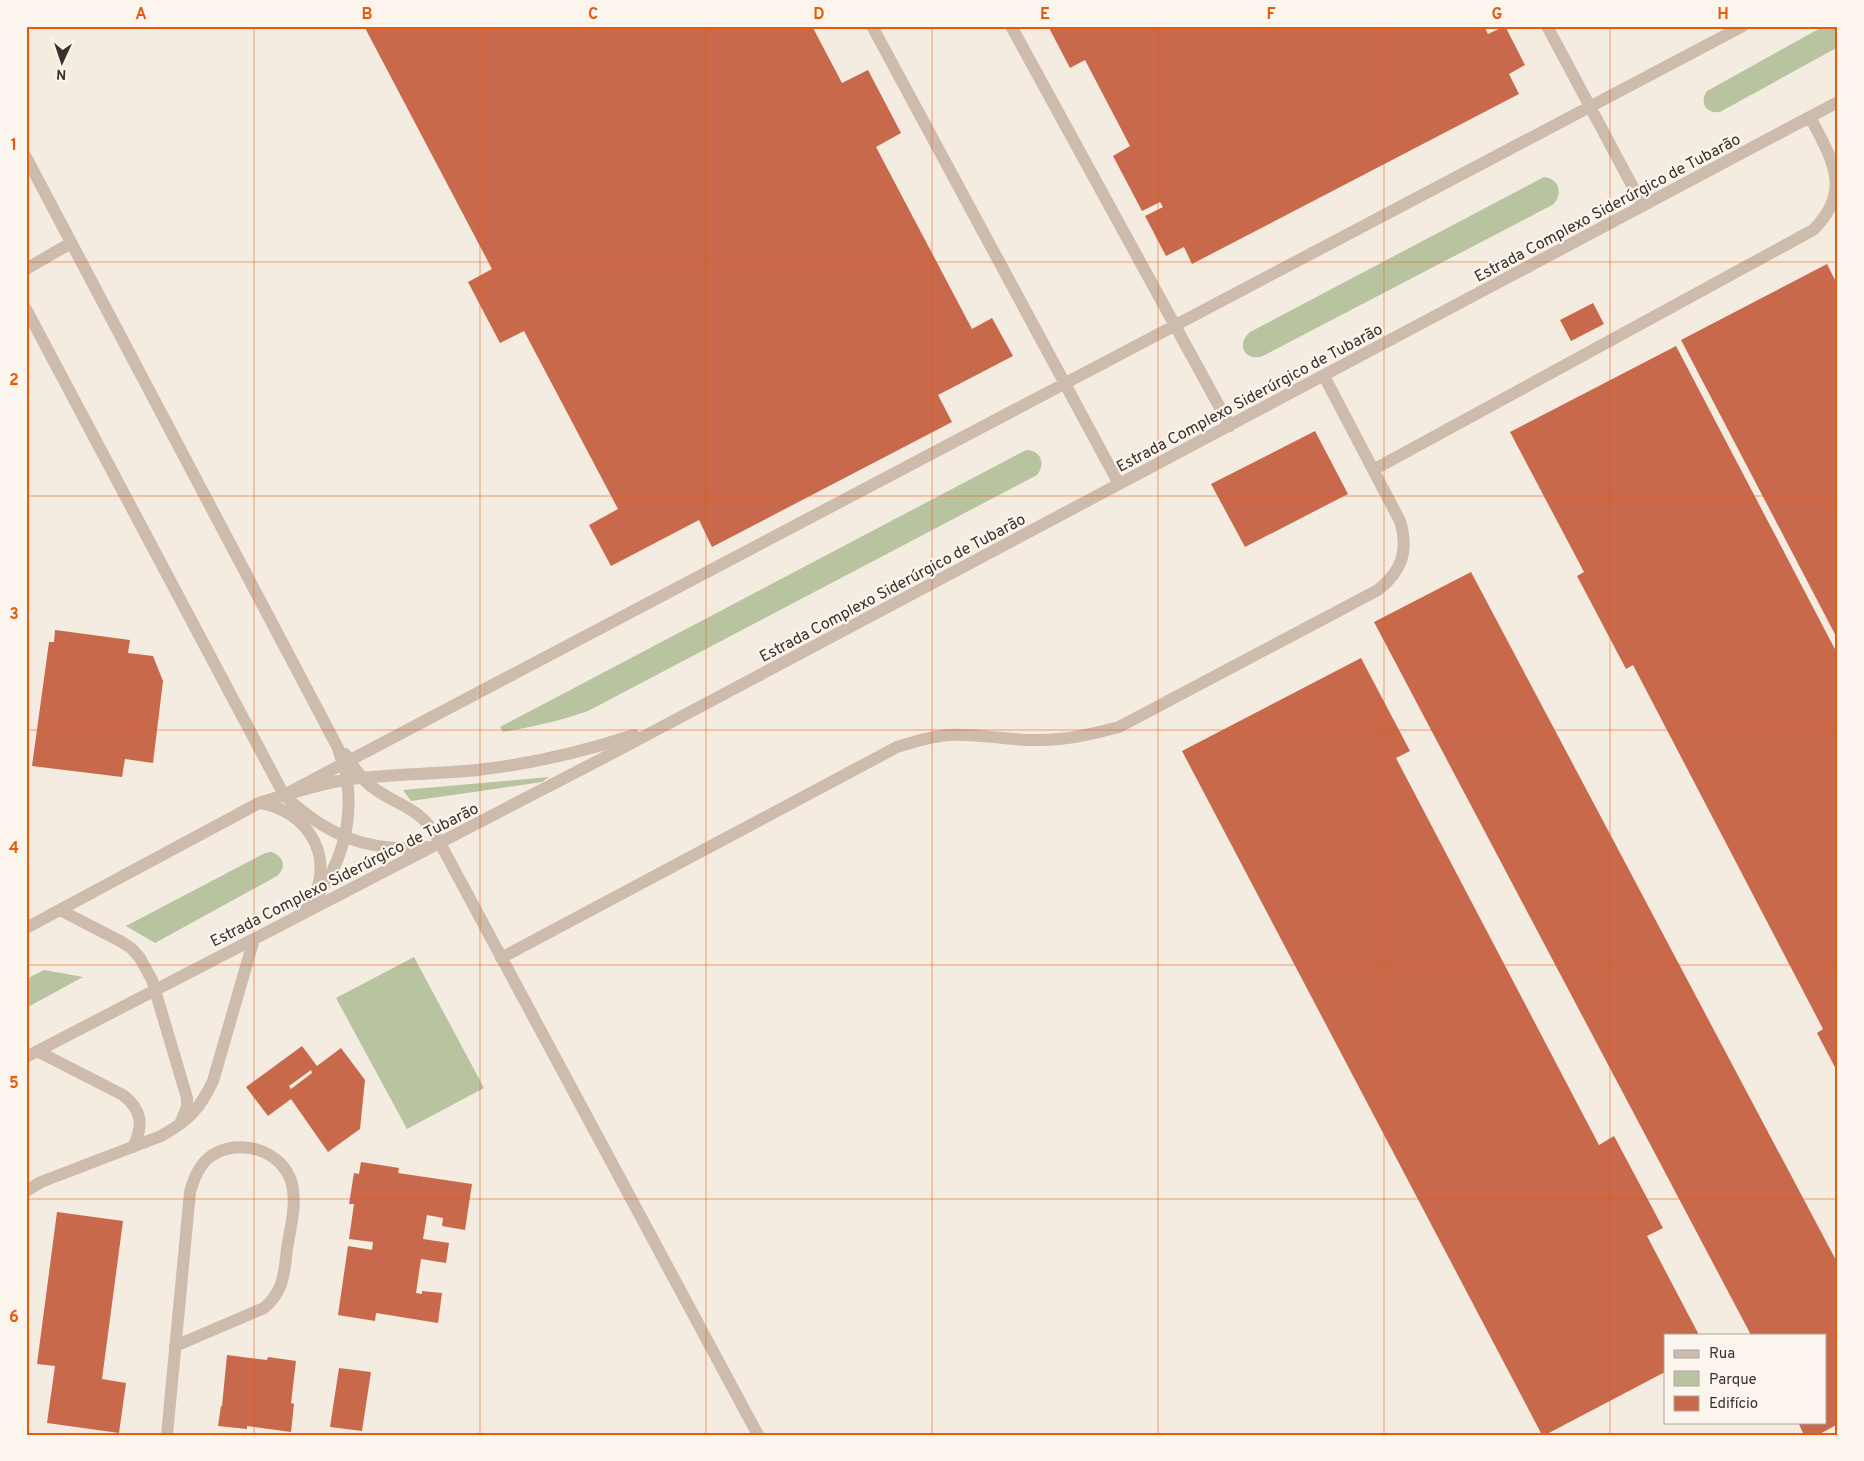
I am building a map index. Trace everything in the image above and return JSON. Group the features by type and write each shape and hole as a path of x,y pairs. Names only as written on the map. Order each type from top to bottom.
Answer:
{"lane":[{"path":"872,26 1119,484"},
{"path":"1011,26 1230,426"},
{"path":"1547,26 1643,206"},
{"path":"284,795 1743,26"},
{"name":"Estrada Complexo Siderúrgico de Tubarão","path":"32,1054 676,720 1838,102"},
{"path":"1373,470 1813,230 1824,219 1831,206 1836,191 1836,178 1834,164 1810,117"},
{"path":"26,157 346,762 386,796 420,814 434,832 436,845 501,958 758,1435"},
{"path":"26,269 71,243"},
{"path":"26,309 284,795 303,813 325,828 345,837 377,846 405,849 436,845"},
{"path":"501,958 897,747 947,735 1038,740 1061,739 1091,735 1118,727 1378,590 1389,582 1402,559 1404,546 1400,521 1324,376"},
{"name":"Estrada Complexo Siderúrgico de Tubarão","path":"26,928 259,803 284,795 318,785 346,780 448,773 526,763 602,745 640,734 676,720"},
{"path":"302,914 319,895 332,874 345,837 348,799 346,762"},
{"path":"259,803 275,806 296,818 312,836 321,868 319,885 312,901 302,914"},
{"path":"60,910 131,948 148,969 187,1098 184,1118 178,1127"},
{"path":"26,1191 41,1182 161,1136 178,1127 194,1114 205,1098 213,1080 254,939"},
{"path":"32,1054 123,1095 131,1101 137,1110 140,1121 139,1134 133,1146"},
{"path":"167,1435 175,1346 190,1192 193,1179 200,1167 210,1157 222,1150 235,1147 249,1147 264,1151 276,1159 285,1170 292,1183 294,1198 284,1275 280,1288 273,1300 264,1308 175,1346"}],"green space":[{"path":"1824,26 1838,26 1838,47 1720,112 1711,111 1705,107 1704,100 1707,91"},
{"path":"1544,177 1553,180 1558,187 1559,191 1554,204 1263,356 1251,356 1244,351 1243,342 1250,332"},
{"path":"1026,450 1035,452 1040,458 1041,466 1037,475 588,711 556,721 503,732 500,727"},
{"path":"549,777 542,782 411,801 403,790"},
{"path":"271,852 279,856 283,862 282,869 277,876 155,943 126,926 265,853"},
{"path":"414,957 484,1088 407,1129 336,998"},
{"path":"44,970 83,977 26,1008 26,979"}],"building":[{"path":"364,26 812,26 842,83 868,70 901,133 876,147 972,329 992,318 1013,356 938,395 952,422 712,547 699,520 611,566 589,525 618,509 524,331 500,343 480,305 468,282 492,269"},
{"path":"1048,26 1484,26 1488,34 1505,26 1525,65 1509,74 1519,94 1192,264 1184,247 1166,256 1145,216 1163,207 1160,202 1142,211 1113,156 1130,146 1085,60 1070,68"},
{"path":"1827,264 1838,286 1838,640 1681,340"},
{"path":"1593,303 1604,324 1571,341 1560,320"},
{"path":"1676,346 1838,655 1838,1073 1817,1033 1823,1029 1633,665 1626,669 1577,576 1584,572 1510,432"},
{"path":"1315,431 1348,494 1245,547 1211,484"},
{"path":"1471,572 1838,1264 1838,1424 1818,1435 1804,1435 1799,1424 1826,1424 1826,1334 1750,1334 1374,622"},
{"path":"55,630 130,640 128,653 153,656 163,681 153,763 125,759 122,777 32,766 49,642 54,642"},
{"path":"1361,658 1410,751 1396,758 1599,1145 1614,1136 1663,1228 1647,1236 1698,1334 1664,1334 1664,1373 1542,1435 1182,751"},
{"path":"302,1046 317,1066 341,1048 365,1080 360,1129 328,1152 291,1099 268,1116 246,1087","holes":["311,1070 312,1073 291,1089 289,1086"]},
{"path":"361,1162 399,1168 398,1173 472,1184 465,1230 442,1226 443,1218 427,1215 423,1239 449,1243 446,1263 421,1259 416,1293 422,1294 422,1291 442,1293 438,1323 376,1313 375,1321 338,1315 348,1246 372,1250 373,1242 349,1239 354,1204 349,1204 354,1173 359,1174"},
{"path":"57,1212 123,1221 102,1379 126,1383 119,1433 47,1423 55,1366 37,1364"},
{"path":"227,1355 267,1360 268,1357 296,1361 291,1403 294,1404 291,1432 247,1426 247,1429 218,1426"},
{"path":"339,1368 371,1372 362,1431 330,1427"}]}
